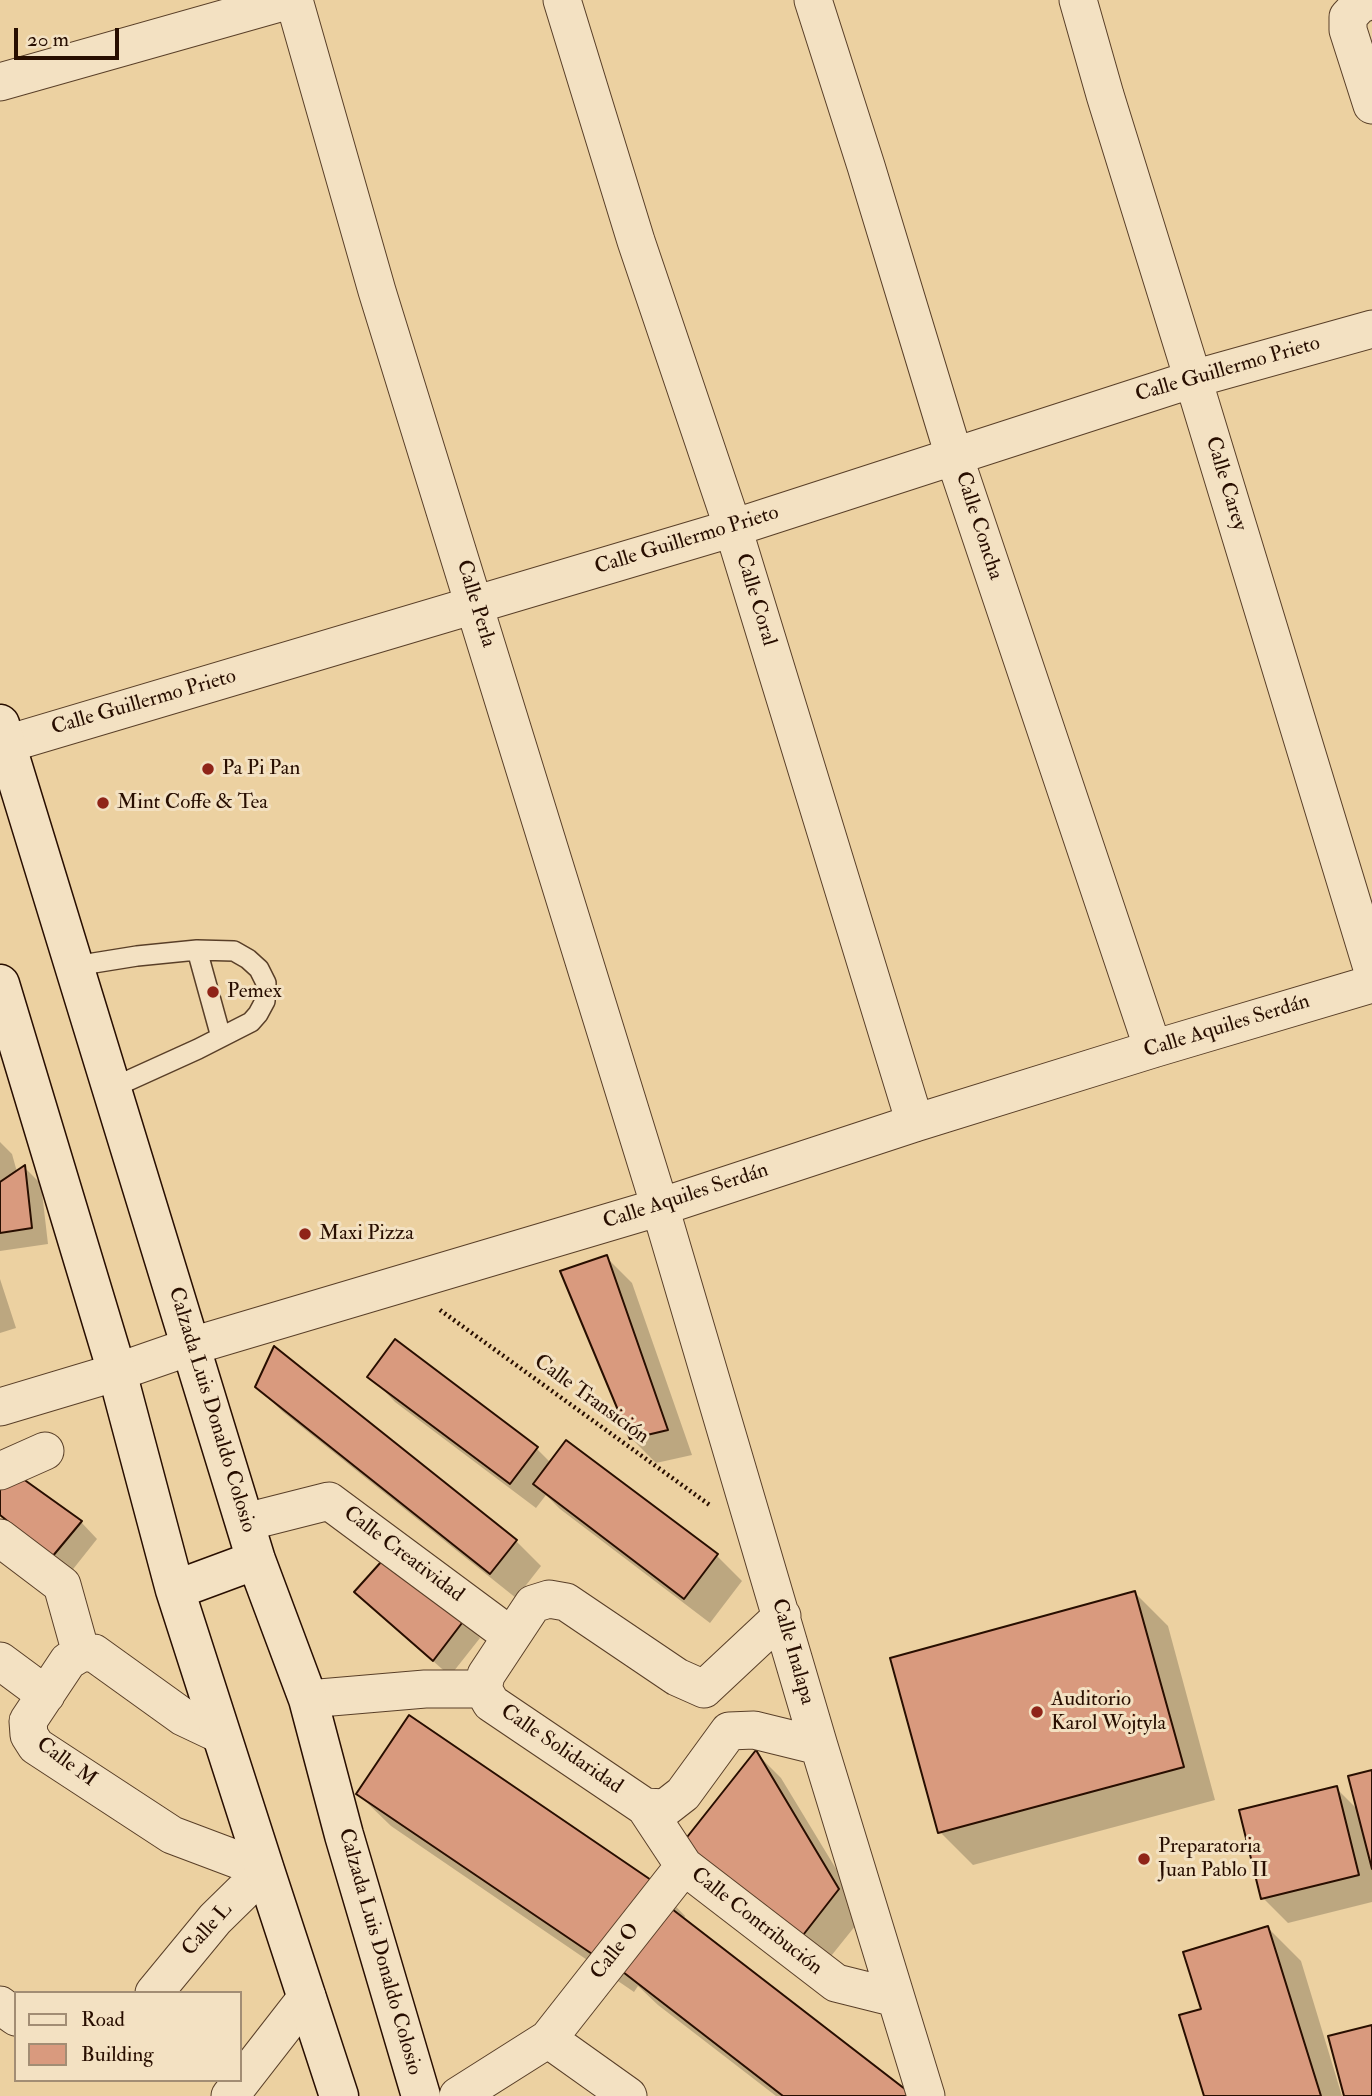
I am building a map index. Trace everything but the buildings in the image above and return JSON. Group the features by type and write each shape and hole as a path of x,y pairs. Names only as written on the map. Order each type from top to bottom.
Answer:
{"main road":[{"name":"Calzada Luis Donaldo Colosio","path":"2,738 75,966 257,1560 308,1699 344,1835 421,2096"},
{"path":"0,984 117,1372 175,1590 339,2096"},
{"path":"175,1590 257,1560"}],"street":[{"path":"0,82 292,0"},
{"name":"Calle Perla","path":"292,0 377,291 660,1207"},
{"name":"Calle Coral","path":"562,0 636,241 733,528 915,1123"},
{"name":"Calle Concha","path":"813,0 954,456 1153,1049"},
{"name":"Calle Carey","path":"1078,0 1372,968"},
{"path":"1372,0 1359,5 1348,17 1348,30 1372,104"},
{"name":"Calle Guillermo Prieto","path":"2,738 475,605 733,528 1193,379 1372,329"},
{"name":"Calle Aquiles Serdán","path":"0,1407 192,1346 660,1207 915,1123 1372,984"},
{"name":"Calle Inalapa","path":"660,1207 819,1746 926,2096"},
{"path":"0,1471 46,1451"},
{"name":"Calle Creatividad","path":"246,1522 329,1501 512,1636"},
{"path":"0,1538 62,1585 81,1653 94,1653 183,1717 221,1735"},
{"path":"308,1699 425,1689 483,1689 486,1675 533,1604 549,1599 566,1602 677,1677 704,1689 729,1731"},
{"path":"704,1689 782,1616"},
{"name":"Calle M","path":"81,1653 68,1661 28,1721 14,1736 36,1746 172,1835 264,1870"},
{"path":"0,1661 46,1695"},
{"name":"Calle Solidaridad","path":"483,1689 491,1703 645,1807"},
{"path":"729,1731 754,1730 819,1746"},
{"path":"645,1807 665,1808 683,1794 729,1731"},
{"name":"Calle Contribución","path":"645,1807 684,1866 836,1983 896,1998"},
{"name":"Calle O","path":"458,2096 548,2039 684,1866"},
{"name":"Calle L","path":"156,1991 215,1919 264,1870"},
{"path":"242,2081 307,1997"},
{"path":"548,2039 628,2096"},
{"path":"230,2096 241,2082"}],"lane":[{"path":"197,950 221,1037"},
{"path":"75,966 197,950 234,951 248,959 259,970 266,984 265,1002 251,1022 112,1088"}],"path":[{"name":"Calle Transición","path":"404,1283 715,1509"}],"place":[{"name":"Pa Pi Pan","path":"208,769"},
{"name":"Mint Coffe & Tea","path":"103,803"},
{"name":"Pemex","path":"213,992"},
{"name":"Maxi Pizza","path":"305,1234"},
{"name":"Auditorio Karol Wojtyla","path":"1037,1712"},
{"name":"Preparatoria Juan Pablo II","path":"1144,1859"}]}
